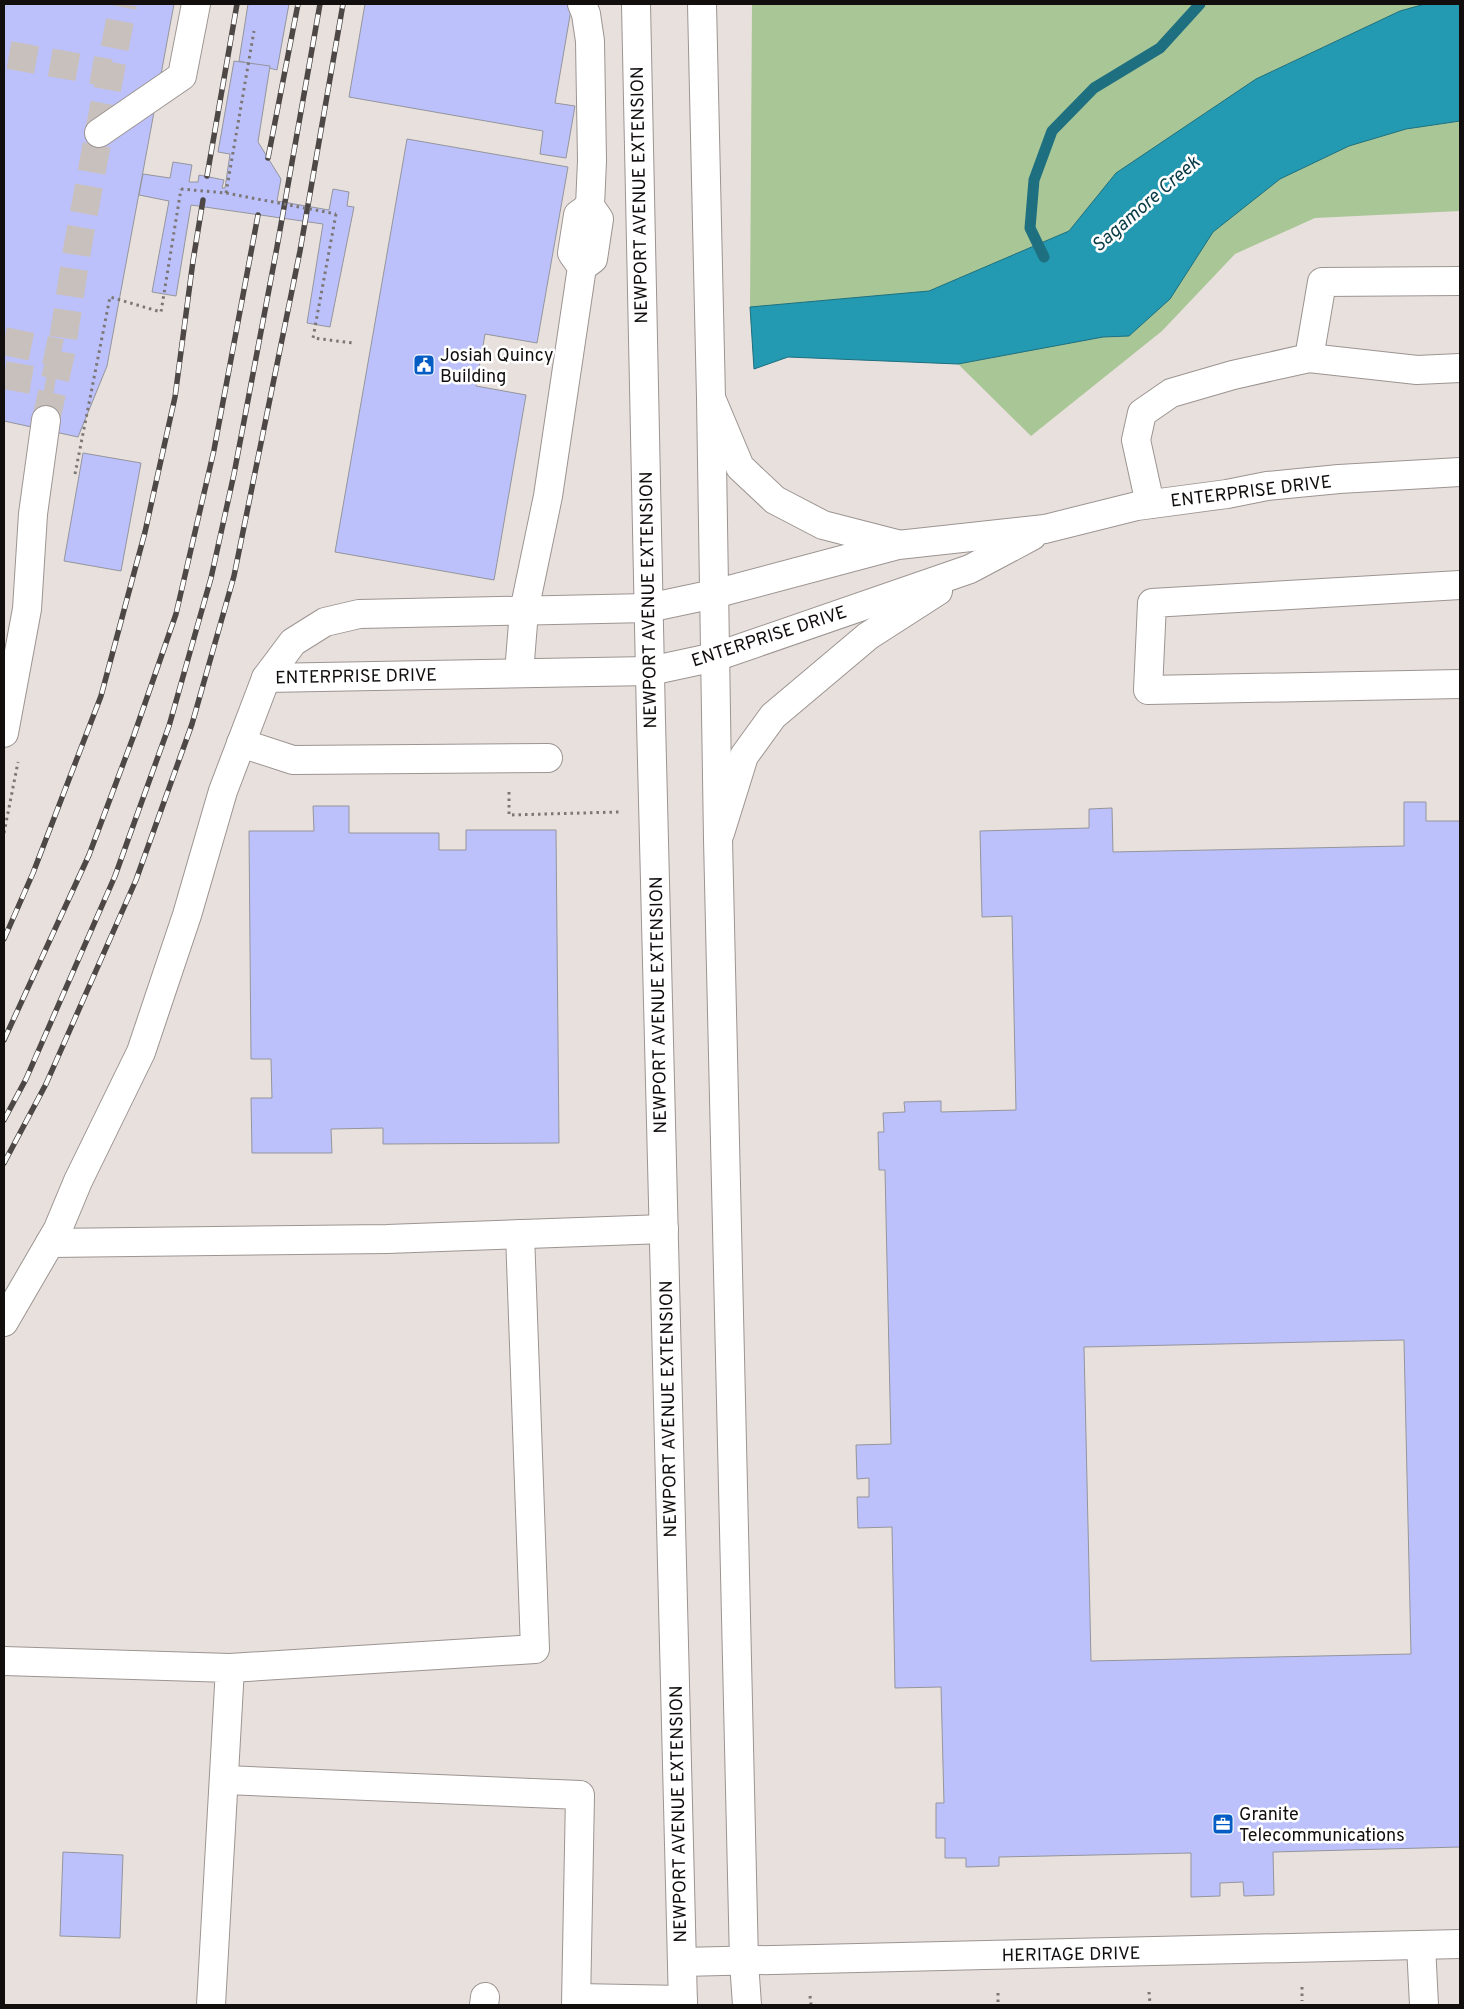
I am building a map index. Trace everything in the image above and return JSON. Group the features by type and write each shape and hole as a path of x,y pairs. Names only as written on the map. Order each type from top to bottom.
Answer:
{"main road":[{"path":"99,133 182,76 196,4"},
{"path":"519,673 524,611 548,496 582,267 572,253 578,214 590,206 592,161 590,41 586,14 582,4"},
{"name":"NEWPORT AVENUE EXTENSION","path":"634,4 683,2003"},
{"path":"702,4 718,839 744,1962 747,2005"},
{"path":"1309,358 1322,282 1460,281"},
{"path":"1150,504 1136,440 1142,413 1171,393 1233,375 1309,358 1417,370 1460,368"},
{"name":"ENTERPRISE DRIVE","path":"711,398 740,467 775,500 823,525 898,545"},
{"path":"4,733 27,610 33,514 46,420"},
{"name":"ENTERPRISE DRIVE","path":"266,678 293,642 325,622 359,614 648,608 714,594 898,545 1045,530 1150,504 1293,483 1460,472"},
{"name":"ENTERPRISE DRIVE","path":"718,839 744,756 773,716 868,636 970,569 1045,530"},
{"name":"ENTERPRISE DRIVE","path":"266,678 650,671 715,657 970,569"},
{"path":"1460,585 1152,603 1148,690 1460,684"},
{"path":"4,1322 50,1243 141,1052 187,915 223,791 266,678"},
{"path":"241,743 294,760 548,758"},
{"path":"50,1243 387,1239 664,1229"},
{"path":"4,1661 230,1668 535,1649 520,1234"},
{"path":"211,2005 230,1668"},
{"path":"224,1780 580,1795 577,2002 683,2003"},
{"name":"HERITAGE DRIVE","path":"682,1962 1460,1944"},
{"path":"1420,1946 1424,2005"}],"path":[{"path":"226,193 254,31"},
{"path":"110,297 161,312 181,188 226,193 336,214 313,338 352,343"},
{"path":"509,815 621,812"},
{"path":"1302,1987 1302,2001"},
{"path":"1149,1992 1150,2004"},
{"path":"998,1993 998,2005"},
{"path":"810,1996 811,2005"}],"green space":[{"path":"752,4 1460,4 1460,211 1315,218 1235,254 1162,331 1031,436 958,364 788,357 754,369 750,307"}],"water":[{"path":"1425,4 1460,4 1460,121 1406,129 1349,146 1280,179 1213,232 1170,299 1129,336 1103,337 958,364 788,357 754,369 750,307 929,291 1069,231 1116,173 1256,79 1400,11"}],"building":[{"path":"4,4 174,4 107,366 78,437 4,421"},
{"path":"248,4 289,4 277,70 239,61"},
{"path":"365,4 572,4 555,103 575,106 566,158 540,154 543,131 349,97"},
{"path":"234,61 270,66 258,142 281,179 277,201 329,210 333,189 349,192 347,206 354,207 330,327 307,323 323,224 191,205 176,296 152,292 169,201 139,195 143,174 170,178 173,162 192,165 189,182 198,182 199,175 224,180 222,188 225,188 230,154 218,152"},
{"name":"Josiah Quincy Building","path":"407,139 568,167 537,343 485,334 476,386 526,395 494,580 335,552"},
{"path":"83,453 141,463 121,571 64,561"},
{"path":"1404,802 1426,802 1426,821 1460,821 1460,1847 1273,1852 1274,1895 1244,1896 1243,1882 1220,1883 1220,1896 1191,1897 1191,1853 999,1857 999,1866 966,1867 966,1858 945,1858 945,1838 936,1838 936,1803 944,1803 941,1687 895,1688 892,1527 858,1528 857,1497 869,1497 869,1478 857,1479 856,1445 891,1444 885,1170 879,1170 878,1132 884,1132 883,1113 905,1112 904,1102 941,1101 941,1112 1016,1110 1012,916 982,917 980,831 1089,828 1089,809 1112,808 1113,852 1404,846","holes":["1404,1340 1411,1654 1091,1661 1084,1347"]},
{"path":"313,806 349,806 349,833 439,833 439,850 466,850 466,830 556,830 559,1143 383,1144 383,1128 331,1129 332,1153 252,1153 251,1098 272,1098 271,1059 251,1059 249,831 314,831"},
{"path":"63,1852 123,1855 120,1938 60,1936"}],"waterway":[{"name":"Sagamore Creek","path":"1044,257 1030,228 1034,180 1052,131 1094,88 1160,48 1200,4"}],"tunnel":[{"path":"46,420 61,353 77,250 123,4"},
{"path":"9,55 110,73"},
{"path":"4,341 61,353"},
{"path":"4,375 55,384"}],"railway":[{"path":"207,176 237,4"},
{"path":"268,158 298,4"},
{"path":"4,1120 26,1079 115,876 169,726 211,578 234,474 320,4"},
{"path":"4,1163 46,1084 136,880 192,724 234,576 300,251 343,4"},
{"path":"4,939 33,873 101,696 145,532 175,397 203,200"},
{"path":"4,1040 89,855 134,735 176,614 214,450 258,215"}],"place":[{"name":"Josiah Quincy Building","path":"424,365"},
{"name":"Granite Telecommunications","path":"1223,1824"}]}
